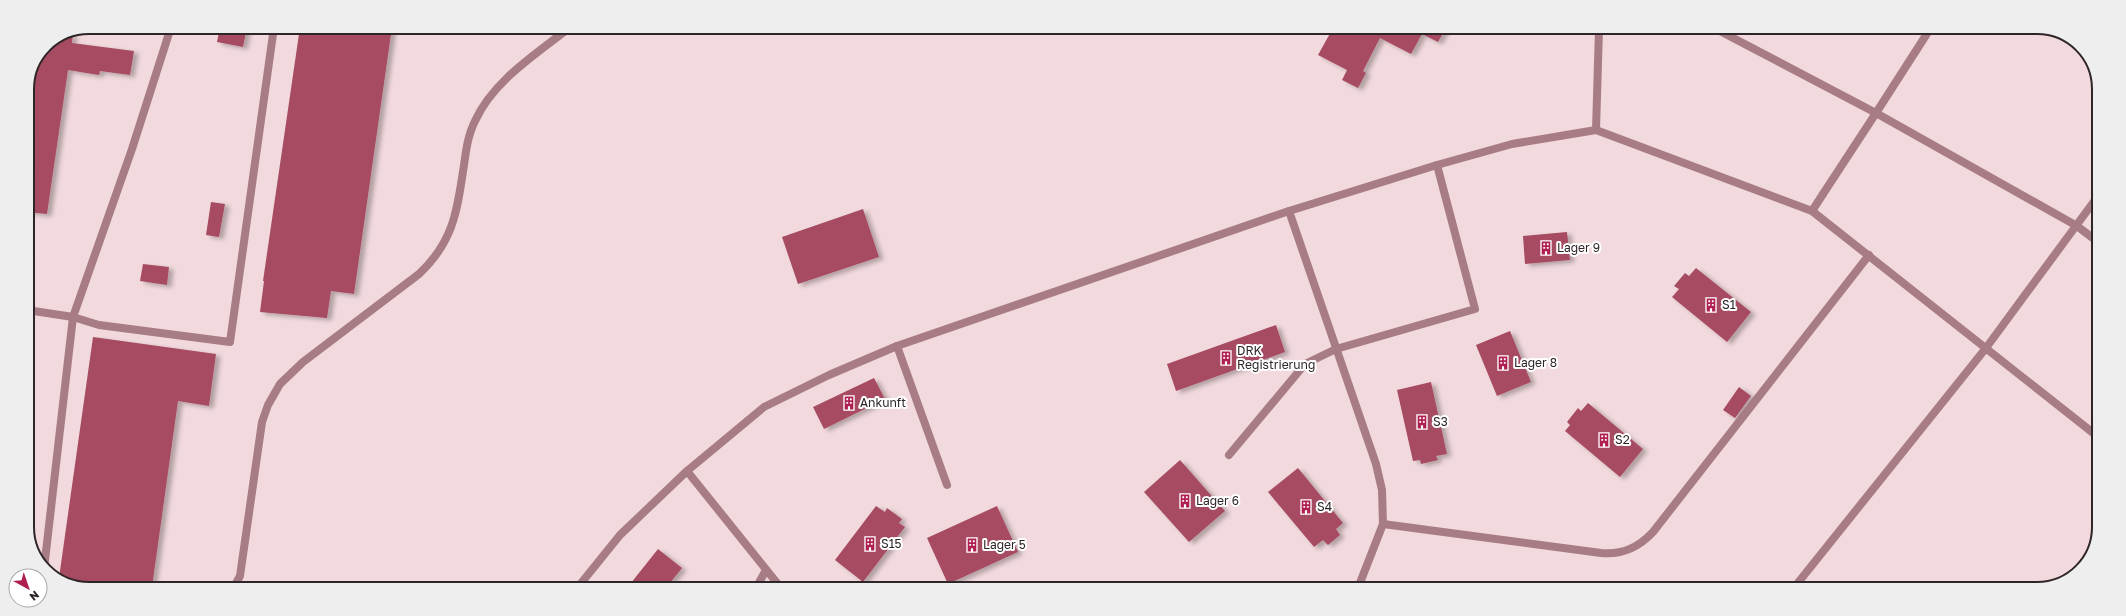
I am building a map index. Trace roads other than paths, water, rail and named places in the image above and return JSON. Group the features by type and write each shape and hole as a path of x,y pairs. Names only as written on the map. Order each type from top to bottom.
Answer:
{"street":[{"path":"45,560 74,317 132,149 169,34"},
{"path":"34,311 74,317 99,325 230,342 273,34"},
{"path":"237,582 240,576 262,422 268,405 280,384 303,362 419,274 433,261 453,226 468,138 486,100 520,67 561,34"},
{"path":"1596,130 1599,34"},
{"path":"1726,34 1876,113 2076,226 2092,238"},
{"path":"1812,211 1927,34"},
{"path":"583,582 620,535 688,471 764,408 829,375 897,346 1289,211 1437,165 1512,144 1596,130 1812,211 2092,432"},
{"path":"1229,455 1305,364 1336,349 1475,309 1437,165"},
{"path":"1799,582 1986,348 2092,204"},
{"path":"1289,211 1376,464 1382,490 1383,524 1360,582"},
{"path":"1383,524 1601,553 1618,553 1634,548 1653,532 1869,255"},
{"path":"897,346 947,485"},
{"path":"688,471 776,582"},
{"path":"759,582 766,570"}],"place":[{"name":"Lager 9","path":"1546,248"},
{"name":"S1","path":"1711,305"},
{"name":"DRK Registrierung","path":"1226,358"},
{"name":"Lager 8","path":"1503,363"},
{"name":"Ankunft","path":"849,403"},
{"name":"S3","path":"1422,422"},
{"name":"S2","path":"1604,440"},
{"name":"Lager 6","path":"1185,501"},
{"name":"S4","path":"1306,507"},
{"name":"S15","path":"870,544"},
{"name":"Lager 5","path":"972,545"}]}
